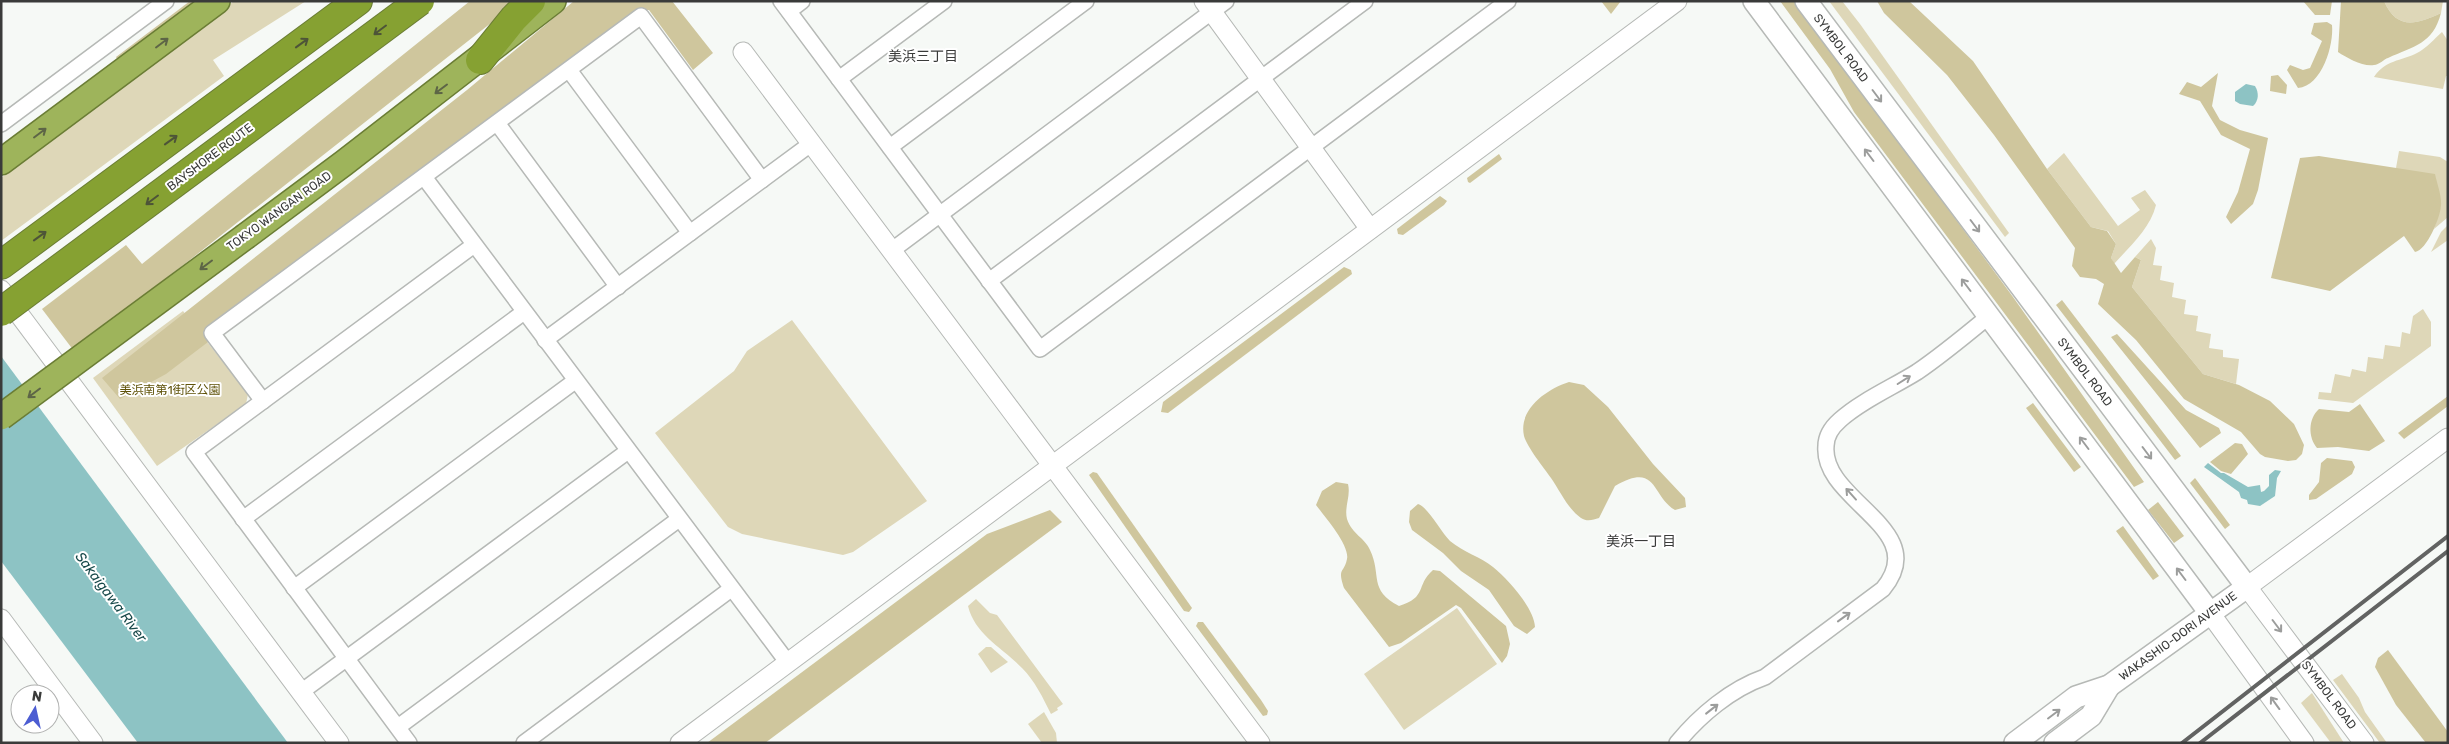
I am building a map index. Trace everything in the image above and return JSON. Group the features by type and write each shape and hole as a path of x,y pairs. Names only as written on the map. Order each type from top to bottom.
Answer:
{"highway":[{"path":"1,162 218,1"},
{"path":"1,265 358,1"},
{"name":"BAYSHORE ROUTE","path":"1,312 420,1"},
{"path":"480,60 514,18 531,1"},
{"name":"TOKYO WANGAN ROAD","path":"1,417 480,60 553,1"}],"main road":[{"path":"1754,1 2210,613"},
{"name":"SYMBOL ROAD","path":"1806,1 2247,586"},
{"name":"WAKASHIO-DORI AVENUE","path":"2015,743 2076,697 2109,686 2247,586"},
{"name":"WAKASHIO-DORI AVENUE","path":"2055,743 2091,716 2109,686"}],"street":[{"path":"1,124 166,1"},
{"path":"802,1 785,6 1040,349 1508,1"},
{"path":"839,79 944,1"},
{"path":"890,147 1086,1"},
{"path":"990,281 1366,1"},
{"path":"680,743 1677,1"},
{"path":"891,251 941,216 1214,5 1262,79 1370,229"},
{"path":"262,401 212,333 641,16 762,180"},
{"path":"743,52 1260,743"},
{"path":"569,70 690,233"},
{"path":"497,123 618,287"},
{"path":"546,340 812,143"},
{"path":"424,177 679,520 788,663"},
{"path":"409,743 194,452 474,245"},
{"path":"1,290 340,743"},
{"path":"243,519 524,312"},
{"path":"1677,743 1688,728 1744,684 1765,676 1890,581 1896,570 1897,556 1894,543 1842,484 1830,467 1825,448 1827,436 1842,418 1919,371 1990,316"},
{"path":"294,588 576,381"},
{"path":"2247,586 2448,438"},
{"path":"301,692 628,451"},
{"path":"398,727 679,520"},
{"name":"SYMBOL ROAD","path":"2247,586 2364,743"},
{"path":"524,743 731,589"},
{"path":"2210,613 2304,743"},
{"path":"1,619 93,743"}],"green space":[{"path":"234,1 306,1 213,60 224,76 1,241 1,178"},
{"path":"1829,1 1842,1 1860,24 2009,233 2005,237"},
{"path":"2384,1 2443,1 2441,13 2424,20 2408,22 2401,21 2395,17 2389,11"},
{"path":"2442,32 2448,41 2448,76 2446,76 2443,89 2374,77 2378,71 2388,64 2421,51"},
{"path":"2399,151 2440,157 2448,162 2448,217 2434,229 2441,205 2396,168"},
{"path":"2064,153 2118,226 2140,210 2131,198 2145,190 2156,205 2149,222 2133,244 2114,264 2111,258 2116,244 2108,231 2091,227 2047,169"},
{"path":"2448,225 2448,240 2431,252 2441,232"},
{"path":"2151,239 2156,248 2153,265 2162,266 2160,280 2174,283 2172,297 2186,300 2184,314 2198,316 2196,331 2211,334 2209,348 2223,350 2223,357 2239,359 2236,384 2203,374 2132,287 2141,260 2135,257"},
{"path":"2423,309 2431,322 2431,346 2353,403 2318,399 2319,392 2331,393 2335,374 2350,377 2352,369 2366,372 2368,357 2383,359 2385,345 2400,347 2402,332 2410,334 2413,316"},
{"name":"美浜南第1街区公園","path":"183,311 248,394 246,404 157,466 93,378"},
{"path":"792,320 927,501 853,552 843,555 742,534 728,527 655,433 734,371 747,351"},
{"path":"976,599 990,613 997,615 1063,704 1057,708 1058,710 1051,714 1027,673 990,640 977,625 968,606"},
{"path":"1457,608 1497,664 1404,730 1364,674"},
{"path":"986,647 991,647 1008,662 991,673 978,654"},
{"path":"2342,674 2387,743 2380,743 2333,680"},
{"path":"2312,693 2344,743 2331,743 2301,703"},
{"path":"1044,712 1056,733 1057,743 1042,743 1028,724"}],"shaded area":[{"path":"190,1 198,1 118,61 116,57"},
{"path":"470,1 519,1 74,351 42,309 126,245 142,264"},
{"path":"574,1 672,1 713,53 693,70 649,10 644,10 166,374 120,399 102,378 467,90"},
{"path":"1601,1 1621,1 1611,14"},
{"path":"1780,1 1795,1 2013,297 2144,482 2134,487 1854,112 1830,69"},
{"path":"1877,1 1909,1 1973,61 2047,169 2091,227 2107,231 2116,244 2111,258 2121,273 2135,257 2141,260 2132,287 2203,374 2239,385 2270,401 2294,424 2304,445 2302,454 2296,460 2288,461 2265,457 2260,454 2241,432 2184,399 2136,340 2098,304 2104,284 2096,279 2080,277 2072,266 2075,248 1994,135 1947,75 1884,13"},
{"path":"2303,1 2332,1 2330,15 2315,15"},
{"path":"2341,1 2384,1 2389,11 2395,17 2401,21 2408,22 2424,20 2441,13 2433,31 2421,43 2376,65 2365,65 2355,62 2338,52"},
{"path":"2327,22 2332,25 2332,33 2325,63 2314,80 2306,86 2298,88 2287,70 2290,65 2303,70 2310,68 2322,41 2311,34 2314,23"},
{"path":"2218,73 2212,106 2220,120 2240,130 2268,138 2258,190 2253,204 2231,224 2226,217 2238,192 2250,149 2221,135 2200,101 2179,94 2187,82 2201,87"},
{"path":"2278,75 2287,85 2286,94 2270,91 2271,76"},
{"path":"1499,154 1502,159 1470,183 1468,182 1467,178"},
{"path":"2319,156 2435,174 2441,206 2438,218 2424,246 2415,252 2404,236 2330,291 2271,278 2300,158"},
{"path":"1440,196 1447,201 1444,205 1403,235 1398,234 1397,229"},
{"path":"1344,267 1351,270 1352,274 1168,413 1161,412 1163,402"},
{"path":"2062,300 2181,456 2175,460 2056,305"},
{"path":"2117,334 2186,410 2219,428 2221,433 2200,448 2111,337"},
{"path":"1569,382 1584,385 1608,407 1653,464 1685,498 1686,507 1675,510 1667,504 1652,483 1647,479 1639,477 1629,479 1615,486 1599,518 1586,520 1572,510 1528,446 1523,426 1525,417 1536,402 1552,390"},
{"path":"2448,396 2448,406 2404,439 2398,433"},
{"path":"2033,403 2081,467 2074,472 2026,408"},
{"path":"2360,404 2385,441 2369,451 2338,447 2317,448 2311,433 2311,423 2315,413 2319,409 2349,412"},
{"path":"2235,443 2242,444 2248,454 2231,474 2221,471 2210,462"},
{"path":"2327,458 2352,461 2355,467 2352,474 2316,499 2309,500 2309,495 2319,482 2321,463"},
{"path":"1093,472 1097,473 1192,608 1189,612 1184,611 1089,475"},
{"path":"2195,478 2230,525 2225,529 2190,483"},
{"path":"1336,482 1348,484 1347,519 1370,550 1379,588 1383,594 1399,606 1408,603 1418,595 1424,581 1433,570 1440,571 1506,626 1510,644 1507,656 1502,663 1461,608 1456,605 1401,643 1389,647 1344,588 1341,574 1347,559 1345,546 1316,505 1322,491"},
{"path":"2158,502 2184,536 2174,543 2148,510"},
{"path":"1418,504 1426,509 1450,541 1488,563 1506,579 1530,611 1535,627 1527,634 1514,626 1489,590 1461,571 1443,553 1412,530 1409,522 1410,511"},
{"path":"1050,510 1062,522 765,743 707,743 987,534"},
{"path":"2123,526 2159,576 2153,580 2116,531"},
{"path":"1198,622 1203,622 1261,700 1268,711 1267,715 1263,716 1196,626"},
{"path":"2388,650 2448,732 2448,743 2426,743 2396,705 2375,667 2378,658"}],"water":[{"path":"2246,84 2255,86 2257,91 2258,96 2253,106 2240,104 2235,101 2235,92"},
{"name":"Sakaigawa River","path":"1,356 288,743 138,743 1,561"},
{"path":"2208,463 2221,473 2248,487 2260,485 2261,492 2269,486 2269,475 2275,470 2281,471 2277,478 2275,496 2260,506 2248,504 2247,500 2241,498 2239,492 2204,467"}],"railway":[{"path":"2182,743 2448,536"},
{"path":"2200,743 2448,551"}],"district":[{"name":"美浜三丁目","path":"923,56"},
{"name":"美浜一丁目","path":"1641,541"}]}
